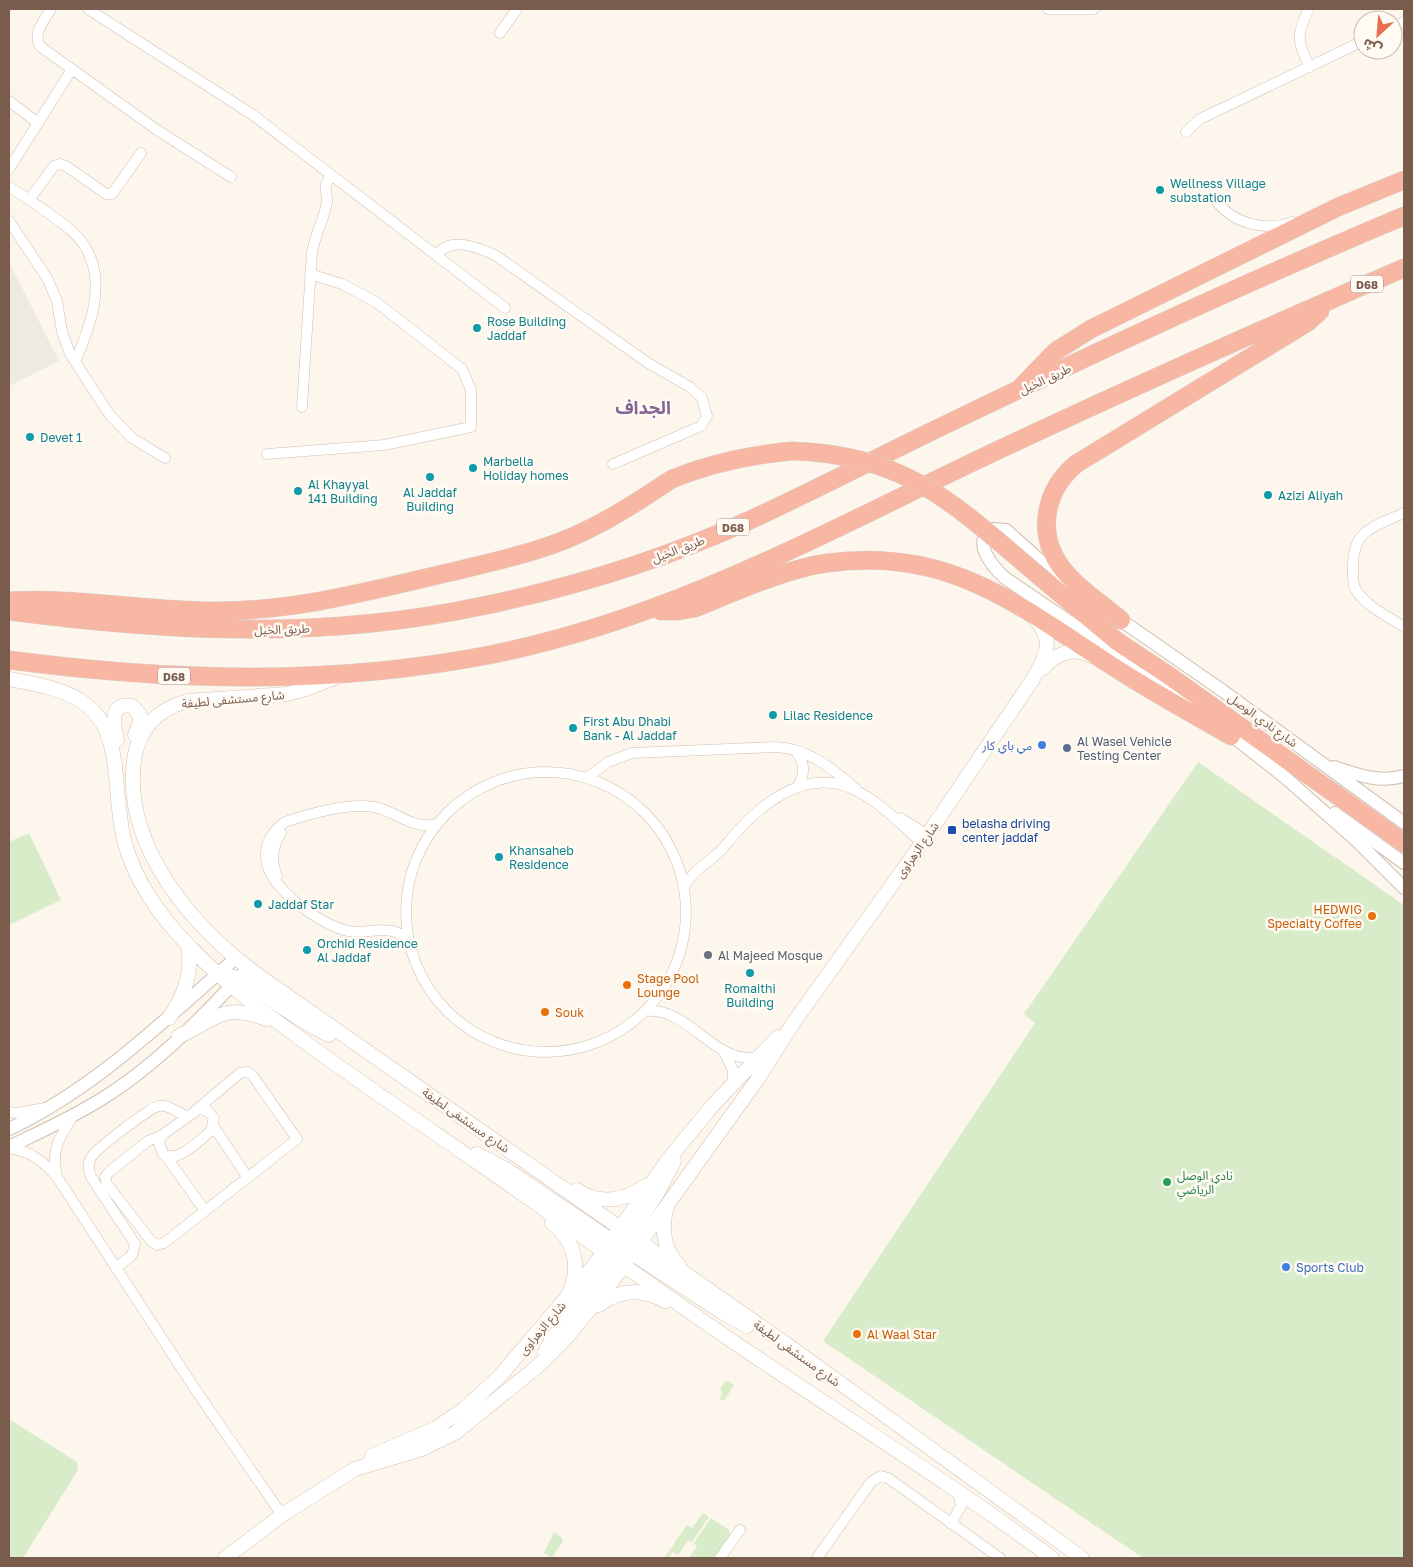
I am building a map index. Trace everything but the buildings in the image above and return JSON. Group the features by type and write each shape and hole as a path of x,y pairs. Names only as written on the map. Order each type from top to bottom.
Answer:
{"highway":[{"path":"1018,391 1046,360 1085,332 1338,208 1404,180"},
{"name":"طريق الخيل","path":"9,611 92,622 195,630 266,630 401,620 479,607 559,589 636,565 694,544 751,520 1188,311 1404,216"},
{"name":"D68","path":"9,660 82,669 193,678 340,676 409,669 492,654 573,635 653,610 770,561 973,462 1224,345 1404,268"},
{"path":"1121,620 1080,587 1055,558 1048,541 1046,517 1050,500 1058,483 1076,464 1308,322 1330,300"},
{"path":"9,601 62,600 126,607 216,611 288,607 338,599 526,553 591,529 672,479 738,458 792,452 853,457 886,467 914,479 952,504 1118,642 1168,674 1404,842"},
{"path":"653,610 670,612 687,610 820,565 874,560 911,564 946,571 976,583 1020,605 1118,670 1231,736"}],"main road":[{"name":"شارع الزهراوى","path":"218,1558 331,1477 430,1431 464,1408 499,1377 566,1300 672,1196 757,1080 796,1019 925,839 1033,679 1046,655 1047,638 1040,625 1020,605"},
{"name":"شارع الزهراوى","path":"1033,679 1054,657 1070,651 1088,654 1118,670"},
{"name":"شارع مستشفى لطيفة","path":"340,676 306,690 287,694 188,701 175,704 152,719 138,742 132,776 134,801 140,825 163,875 188,910 236,958 240,977 280,1023 457,1148 530,1198 621,1247 693,1280 782,1341 1082,1558"},
{"name":"شارع مستشفى لطيفة","path":"9,679 54,688 77,698 99,718 109,738 116,779 120,823 132,865 156,906 188,946 218,974 240,977 371,1054 545,1175 692,1313 983,1507 1052,1558"},
{"path":"116,779 119,758 113,717 116,710 124,706 135,708 140,719 132,746 132,776"},
{"path":"169,1018 189,976 188,946"},
{"path":"179,1036 215,1016 227,1012 252,1013 280,1023"},
{"name":"شارع الزهراوى","path":"225,1558 280,1513 355,1470 441,1442 484,1411 538,1366 588,1313 652,1180 733,1083 796,1019"},
{"path":"457,1148 496,1163 723,1313 782,1341"},
{"path":"538,1366 554,1336 621,1247 666,1178 677,1148"},
{"path":"545,1175 560,1180 583,1194 604,1200 633,1194 652,1180"},
{"path":"672,1196 664,1218 665,1240 671,1256 693,1280"},
{"path":"530,1198 540,1213 564,1233 572,1247 575,1265 574,1278 566,1300"},
{"path":"588,1313 614,1295 638,1291 656,1296 681,1310 692,1313"},
{"name":"شارع الزهراوى","path":"234,1558 312,1502 376,1463"}],"street":[{"path":"51,9 38,32 37,40 41,47 157,130 231,177"},
{"path":"88,9 253,115 505,308"},
{"path":"500,33 517,9"},
{"path":"1048,9 1094,9"},
{"path":"1309,9 1299,36 1300,49 1310,67"},
{"path":"1186,132 1200,119 1353,46"},
{"path":"9,169 72,69"},
{"path":"9,100 38,123"},
{"path":"29,200 54,166 60,164 68,167 106,194 112,194 141,153"},
{"path":"302,407 310,274 314,241 326,203 325,186 332,176"},
{"path":"9,187 74,234 85,246 92,267 95,288 94,310 75,362"},
{"path":"1214,198 1224,210 1238,219 1252,225 1268,227 1286,224 1335,206 1338,208"},
{"path":"9,221 48,278 58,306 64,339 75,362 116,422 142,446 165,458"},
{"path":"437,255 443,248 454,244 478,248 495,255 648,363 690,388 702,398 707,416 701,426 613,464"},
{"path":"267,454 384,445 471,427 472,390 462,369 376,302 342,284 310,274"},
{"path":"1404,513 1370,528 1358,540 1353,555 1354,586 1363,598 1404,627"},
{"name":"شارع نادي الوصل","path":"1231,736 1187,700 1005,578 984,550 984,537 994,529 1006,530 1078,593 1121,620 1404,824"},
{"path":"1231,736 1307,798 1365,849 1404,888"},
{"path":"587,778 608,762 632,753 776,747 793,749 826,766 861,794 925,839"},
{"path":"793,749 799,756 804,769 797,786"},
{"path":"1322,764 1369,778 1385,779 1404,776"},
{"path":"550,772 587,778 623,795 652,821 674,854 684,887 686,914 684,936 676,963 664,988 645,1011 613,1035 581,1047 548,1052 508,1046 472,1030 440,1004 418,970 410,944 406,913 410,875 420,849 436,824 462,799 483,786 503,778 525,773 550,772"},
{"path":"684,887 690,877 714,858 751,817 797,786 815,783 834,784 861,794"},
{"path":"1307,798 1326,806 1404,863"},
{"path":"410,944 403,936 387,930 360,932 337,928 321,919 292,897 273,879 266,862 266,852 268,843 277,827 294,819 364,806 383,810 410,823 436,824"},
{"path":"410,823 418,835 420,849"},
{"path":"387,930 401,922 406,913"},
{"path":"9,1129 49,1108 110,1066 169,1018 236,958"},
{"path":"9,1147 75,1114 128,1080 179,1036 240,977"},
{"path":"664,988 665,1002 672,1015"},
{"path":"645,1011 656,1011 672,1015 724,1052 744,1059 759,1057"},
{"path":"724,1052 733,1070 733,1083"},
{"path":"247,1072 253,1076 297,1139 164,1243 157,1245 151,1241 106,1181 109,1172 148,1141 162,1135 192,1114 240,1074 247,1072"},
{"path":"116,1268 132,1255 135,1244 91,1177 89,1171 90,1159 93,1154 149,1110 158,1106 192,1114 204,1109 212,1114 214,1127 248,1178"},
{"path":"9,1112 17,1113 49,1108"},
{"path":"170,1108 174,1116 174,1126"},
{"path":"57,1177 54,1156 56,1145 75,1114"},
{"path":"166,1156 178,1156 214,1127"},
{"path":"162,1135 159,1147 205,1211"},
{"path":"9,1147 30,1154 40,1160 57,1177 195,1389 280,1513"},
{"path":"817,1558 877,1476 888,1478 954,1521 1000,1558"},
{"path":"954,1521 961,1506 958,1490"},
{"path":"954,1521 969,1508 983,1507"},
{"path":"720,1558 740,1530"}],"shaded area":[{"path":"9,262 59,361 9,386"}],"green space":[{"name":"نادي الوصل الرياضي","path":"1198,762 1404,905 1404,1558 1143,1558 823,1341 1035,1023 1024,1014"},
{"path":"29,833 61,900 9,925 9,842"},
{"path":"726,1380 734,1385 724,1401 719,1399 722,1394 720,1389"},
{"path":"9,1419 77,1462 78,1470 23,1558 9,1558"},
{"path":"703,1513 709,1517 692,1542 688,1540 678,1555 673,1552 668,1558 664,1558 687,1525 692,1528"},
{"path":"711,1518 729,1530 730,1536 714,1558 689,1558 697,1546 694,1543"},
{"path":"554,1532 563,1541 552,1558 544,1553"}],"place":[{"name":"Wellness Village substation","path":"1160,190"},
{"name":"Rose Building Jaddaf","path":"477,328"},
{"name":"Devet 1","path":"30,437"},
{"name":"Marbella Holiday homes","path":"473,468"},
{"name":"Al Jaddaf Building","path":"430,477"},
{"name":"Al Khayyal 141 Building","path":"298,491"},
{"name":"Azizi Aliyah","path":"1268,495"},
{"name":"Lilac Residence","path":"773,715"},
{"name":"First Abu Dhabi Bank - Al Jaddaf","path":"573,728"},
{"name":"مي باي كار","path":"1042,745"},
{"name":"Al Wasel Vehicle Testing Center","path":"1067,748"},
{"name":"belasha driving center jaddaf","path":"952,830"},
{"name":"Khansaheb Residence","path":"499,857"},
{"name":"Jaddaf Star","path":"258,904"},
{"name":"HEDWIG Specialty Coffee","path":"1372,916"},
{"name":"Orchid Residence Al Jaddaf","path":"307,950"},
{"name":"Al Majeed Mosque","path":"708,955"},
{"name":"Romaithi Building","path":"750,973"},
{"name":"Stage Pool Lounge","path":"627,985"},
{"name":"Souk","path":"545,1012"},
{"name":"نادي الوصل الرياضي","path":"1167,1182"},
{"name":"Sports Club","path":"1286,1267"},
{"name":"Al Waal Star","path":"857,1334"}],"district":[{"name":"الجداف","path":"643,407"}]}
